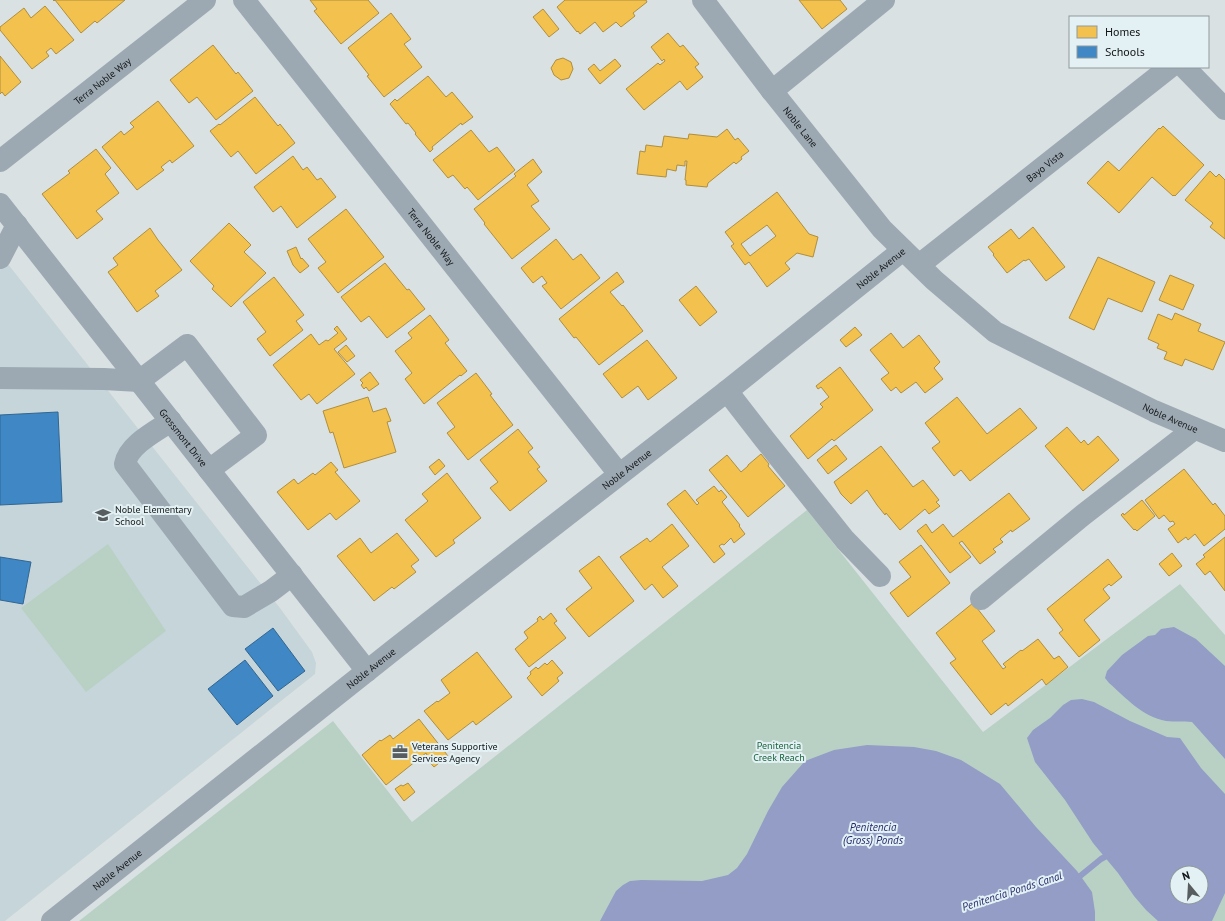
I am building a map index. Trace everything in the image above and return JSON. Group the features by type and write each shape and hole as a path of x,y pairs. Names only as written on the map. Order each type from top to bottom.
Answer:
{"street":[{"name":"Terra Noble Way","path":"0,161 205,0"},
{"name":"Terra Noble Way","path":"244,0 619,474"},
{"name":"Noble Lane","path":"704,0 772,90 882,229 904,250"},
{"path":"772,90 884,0"},
{"name":"Bayo Vista","path":"919,265 1169,68"},
{"path":"1185,68 1225,109"},
{"name":"Grossmont Drive","path":"0,204 367,671"},
{"path":"0,258 17,225"},
{"name":"Noble Avenue","path":"52,921 367,671 727,391 904,250 934,280 995,332 1154,411 1225,441"},
{"path":"0,378 104,379 139,381 187,345 256,435 209,470"},
{"path":"727,391 845,540 880,576"},
{"path":"171,421 149,435 131,451 126,457 125,464 233,606 244,607 271,591 292,575"},
{"path":"981,599 1082,516 1194,429"}],"shaded area":[{"name":"Noble Elementary School","path":"0,254 280,608 312,652 316,663 315,674 5,921 0,921"}],"green space":[{"name":"Penitencia Creek Reach","path":"807,510 983,732 1180,584 1225,635 1225,921 79,921 333,721 412,822"},
{"path":"108,544 166,631 86,692 21,608"}],"water":[{"path":"1174,627 1196,639 1225,666 1225,759 1192,722 1166,721 1158,719 1142,711 1128,701 1105,678 1107,671 1122,655 1148,636 1155,635 1161,629"},
{"path":"1082,699 1094,702 1130,721 1167,737 1180,738 1201,768 1225,794 1225,893 1212,921 1158,921 1134,896 1118,873 1093,843 1065,800 1035,762 1027,738 1033,730 1050,718 1063,705 1071,700"},
{"name":"Penitencia (Gross) Ponds","path":"867,745 914,747 936,751 961,760 1000,784 1036,827 1077,871 1092,892 1095,921 600,921 616,891 630,881 702,881 728,875 737,868 747,854 768,811 782,787 805,761 834,750"}],"building: Homes":[{"path":"55,0 125,0 97,23 95,21 81,33"},
{"path":"310,0 368,0 379,13 341,44 314,11 317,9"},
{"path":"565,0 646,0 647,2 633,13 635,16 621,27 616,22 603,32 595,22 580,34 557,7"},
{"path":"799,0 840,0 847,9 822,29"},
{"path":"45,6 74,40 56,54 51,48 46,52 49,56 32,69 0,30 0,27 24,8 31,18"},
{"path":"543,9 559,29 549,37 533,17"},
{"path":"391,13 411,39 404,44 422,67 384,97 367,76 369,75 348,48"},
{"path":"668,33 680,47 683,45 699,64 695,67 703,77 687,90 680,81 644,110 626,89 658,63 660,65 665,61 664,59 662,61 651,47"},
{"path":"213,45 236,74 238,72 253,91 216,120 197,97 189,103 170,80"},
{"path":"0,56 21,82 5,96 2,92 0,94"},
{"path":"563,58 571,62 573,69 569,78 561,80 554,75 551,68 556,60"},
{"path":"615,59 621,66 600,84 588,69 594,64 600,71"},
{"path":"428,76 446,97 452,92 473,117 462,125 461,123 432,147 433,149 430,152 408,123 406,124 390,104 395,99 397,101"},
{"path":"255,97 278,126 280,124 295,143 256,174 238,151 231,157 210,131 219,124 220,125"},
{"path":"158,101 194,146 172,163 170,160 161,167 164,170 137,190 102,147 121,131 124,135 134,127 130,123"},
{"path":"1163,126 1204,165 1175,196 1173,196 1152,177 1119,213 1087,183 1108,161 1119,171 1159,128 1160,129"},
{"path":"727,129 735,140 738,138 749,151 741,157 742,159 736,164 734,162 708,183 707,187 686,185 685,180 687,161 685,161 685,166 677,165 676,171 667,169 666,177 637,174 640,151 645,152 646,145 662,147 664,136 688,139 689,134 717,137"},
{"path":"471,130 489,152 497,147 515,170 478,200 467,187 465,189 453,175 448,178 433,160"},
{"path":"96,149 111,168 105,174 119,193 96,211 103,219 77,239 42,194 70,173 68,171"},
{"path":"293,156 303,170 307,167 317,180 321,178 336,197 297,228 281,206 273,212 254,187"},
{"path":"533,159 542,172 527,185 539,201 531,206 550,229 512,259 474,209 516,176 514,174"},
{"path":"1210,171 1216,177 1219,174 1225,180 1225,239 1210,227 1213,223 1185,200"},
{"path":"777,192 809,234 818,237 813,257 797,253 785,263 790,269 767,287 749,262 745,265 731,246 734,244 725,232","holes":["767,225 776,236 750,256 741,244"]},
{"path":"346,209 384,257 338,293 318,268 326,262 308,239"},
{"path":"229,223 251,245 244,252 266,273 231,307 212,289 214,286 190,261"},
{"path":"1033,227 1065,267 1046,281 1029,259 1024,260 1007,273 988,247 1011,229 1019,239"},
{"path":"150,228 182,270 155,291 159,296 137,312 108,272 118,265 113,258"},
{"path":"556,239 573,260 581,254 600,278 561,309 542,286 547,283 542,276 533,283 521,268"},
{"path":"296,247 301,259 302,258 309,266 300,273 293,265 287,251"},
{"path":"1098,257 1155,282 1142,312 1108,298 1094,330 1069,318"},
{"path":"385,263 425,309 387,338 369,316 361,322 341,297"},
{"path":"617,272 624,282 610,292 622,306 623,305 643,331 599,365 559,319"},
{"path":"1170,275 1194,285 1183,310 1159,300"},
{"path":"274,277 304,315 296,321 303,330 270,356 257,339 266,332 243,302"},
{"path":"696,286 717,312 700,326 679,300"},
{"path":"1175,313 1201,324 1198,331 1225,342 1213,370 1185,359 1182,366 1164,359 1167,352 1157,348 1159,344 1148,339 1158,314 1172,320"},
{"path":"430,315 449,340 445,343 467,371 424,404 405,379 412,373 395,351 412,338 408,333"},
{"path":"337,326 347,339 334,349 355,374 317,404 309,394 301,400 273,365 311,334 319,345 326,340 328,341 338,333 334,329"},
{"path":"855,327 862,335 846,347 840,340"},
{"path":"891,333 903,348 919,335 940,362 934,368 943,379 925,393 916,382 901,393 896,387 891,391 881,379 889,373 870,350"},
{"path":"647,340 677,378 648,400 638,386 622,398 603,374"},
{"path":"346,345 355,356 347,362 338,352"},
{"path":"840,367 873,410 834,441 832,439 808,459 790,436 823,407 820,404 829,397 821,387 818,389 816,386"},
{"path":"370,372 379,384 369,391 366,387 364,389 361,385 363,383 360,380"},
{"path":"476,373 492,394 490,395 513,425 468,460 447,433 455,427 437,403"},
{"path":"368,397 373,412 386,408 391,421 387,422 396,452 344,468 333,432 330,433 323,411"},
{"path":"957,397 987,434 1020,408 1037,428 970,481 961,470 954,476 932,448 940,442 925,423"},
{"path":"1067,427 1081,443 1084,440 1088,445 1098,436 1119,460 1083,491 1045,446"},
{"path":"518,429 533,448 528,452 540,467 537,469 547,481 510,511 490,488 498,482 480,460"},
{"path":"836,445 847,459 828,474 817,460"},
{"path":"881,446 913,487 923,480 939,500 936,502 940,506 929,514 925,509 900,530 886,513 885,515 867,490 851,504 841,494 834,482"},
{"path":"761,454 769,464 768,466 785,486 748,517 709,470 727,455 741,472"},
{"path":"439,459 445,466 435,475 429,467"},
{"path":"331,462 338,470 335,472 360,501 336,520 330,513 308,530 277,492 294,479 298,484 313,473 315,475"},
{"path":"1184,469 1213,505 1215,503 1225,516 1225,529 1204,546 1195,534 1188,540 1186,537 1178,543 1168,529 1175,524 1173,521 1170,522 1164,515 1159,519 1145,500"},
{"path":"447,473 481,518 453,540 455,543 436,557 405,520 428,501 422,494"},
{"path":"714,486 719,492 721,490 727,497 722,502 745,534 734,543 731,538 724,545 722,544 719,546 725,554 714,563 667,504 685,490 697,505 699,503 696,500"},
{"path":"1009,493 1030,519 1012,532 1011,530 1000,539 1003,542 993,549 996,552 980,564 962,541 959,543 971,557 950,573 917,531 926,524 932,533 943,524 953,537"},
{"path":"1142,500 1155,516 1137,531 1135,529 1134,530 1121,515 1123,513 1124,515"},
{"path":"672,524 689,546 662,567 678,586 663,598 652,584 645,590 620,557 647,538 650,542"},
{"path":"397,533 419,560 411,566 416,572 394,589 392,587 374,601 337,556 360,538 371,553"},
{"path":"1225,537 1225,591 1210,571 1205,575 1196,564 1205,557 1203,555"},
{"path":"921,545 950,583 908,617 890,593 911,577 899,562"},
{"path":"1172,553 1182,566 1169,576 1159,564"},
{"path":"599,556 634,601 589,637 566,609 592,588 579,571"},
{"path":"1108,559 1122,577 1111,586 1109,584 1103,589 1110,598 1084,620 1100,640 1079,657 1059,633 1063,630 1047,609"},
{"path":"973,603 995,631 982,641 1003,669 1006,667 1003,664 1038,639 1054,659 1059,656 1068,667 1046,685 1042,679 1008,706 1006,703 991,715 950,663 956,659 936,633"},
{"path":"551,613 557,621 554,623 566,638 529,667 515,649 528,638 524,632 538,621 537,619 540,616 543,620"},
{"path":"477,652 512,697 476,725 473,721 448,740 424,711 450,693 441,680"},
{"path":"552,660 563,673 557,678 559,681 542,696 527,678 531,674 530,672 536,667 538,669 545,663 547,665"},
{"path":"419,719 448,756 434,767 425,757 427,755 426,753 386,785 362,755 380,740 381,741 390,735 393,739"},
{"path":"408,783 415,792 404,801 395,789"}],"building: Schools":[{"path":"58,412 62,502 0,505 0,415"},
{"path":"0,557 31,562 23,604 0,600"},
{"path":"273,628 305,671 278,691 245,649"},
{"path":"245,660 273,696 237,725 208,689"}],"waterway":[{"name":"Penitencia Ponds Canal","path":"1074,881 1101,859 1112,853"}],"place":[{"name":"Noble Elementary School","path":"103,515"},
{"name":"Veterans Supportive Services Agency","path":"400,752"}]}
